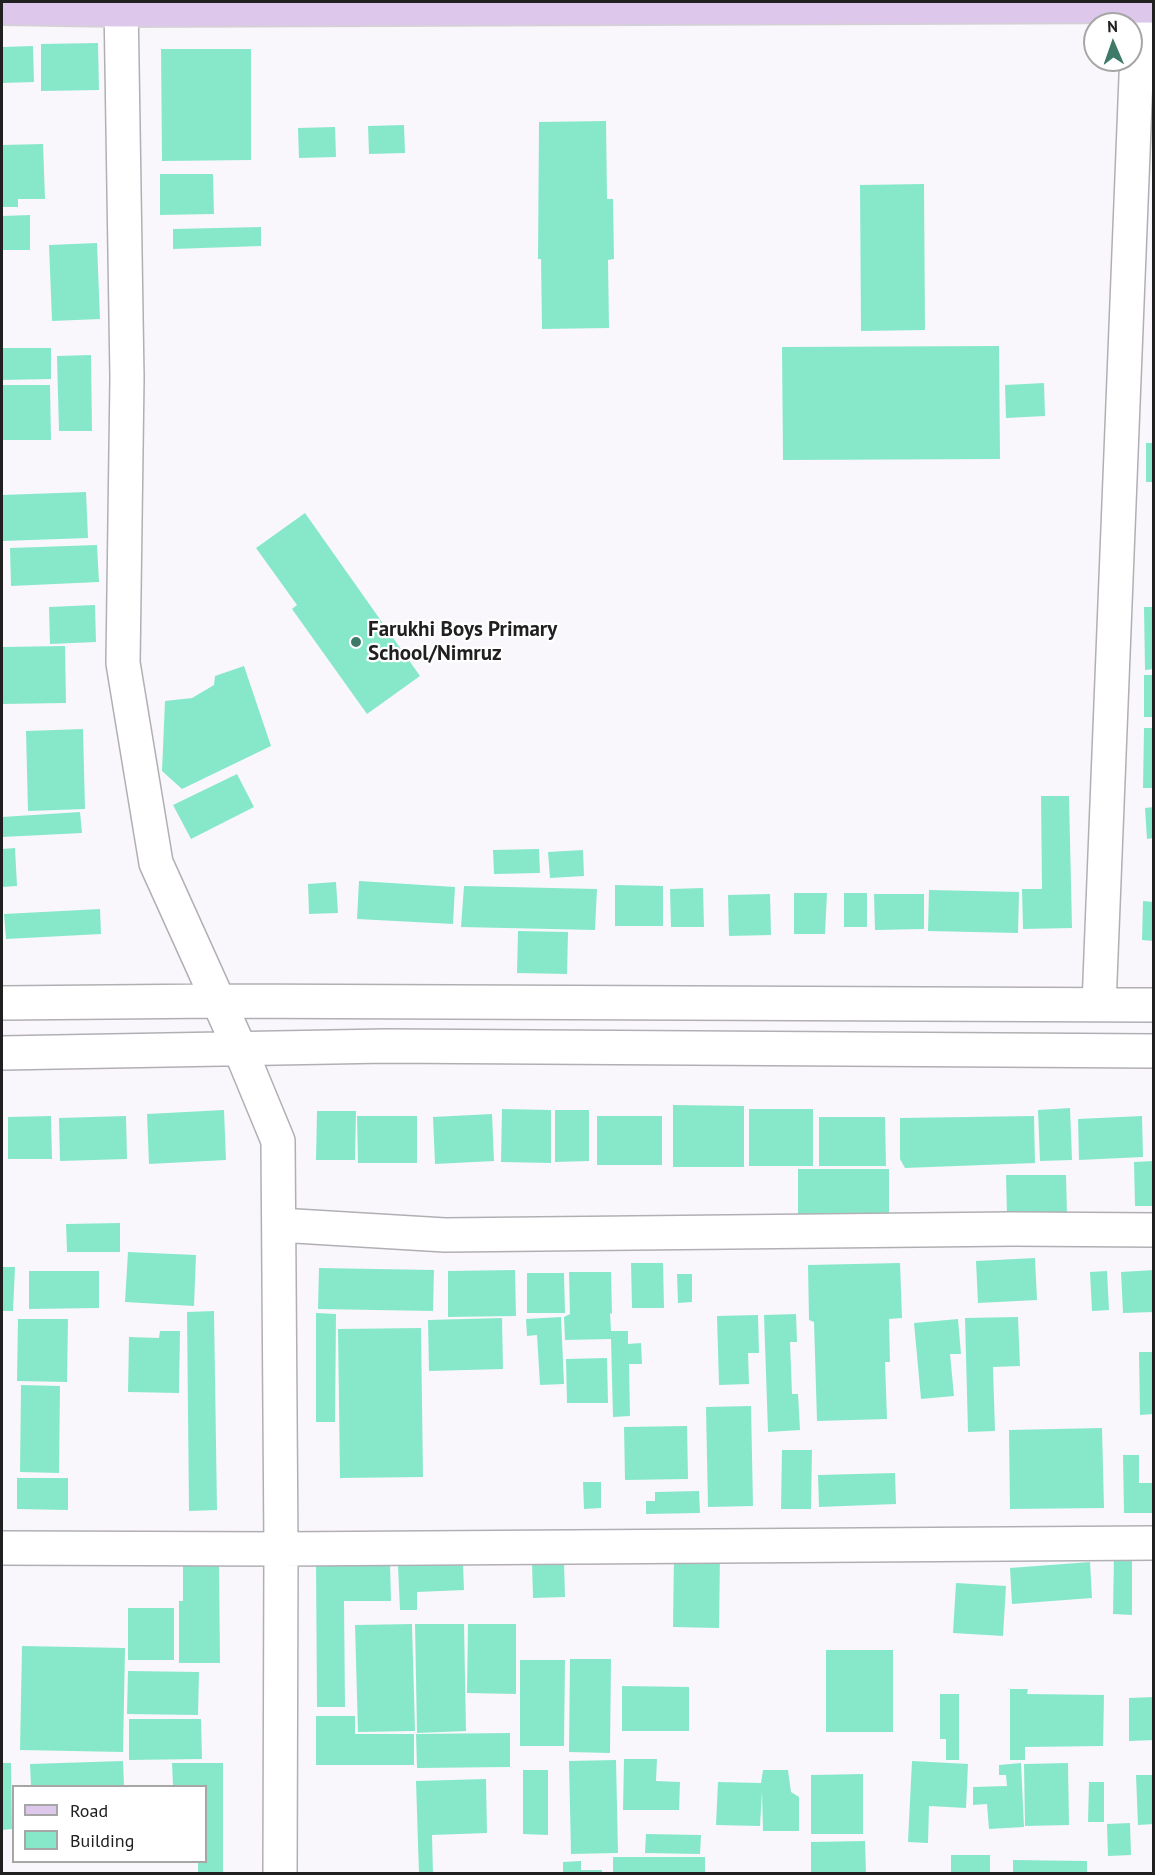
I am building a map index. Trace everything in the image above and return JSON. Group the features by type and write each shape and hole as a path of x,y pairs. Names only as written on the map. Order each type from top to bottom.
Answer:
{"main road":[{"path":"2,9 121,6 1144,5"}],"street":[{"path":"1099,1005 1144,5"},
{"path":"121,6 127,378 123,663 156,863 240,1049 278,1141 281,1549 280,1874"},
{"path":"2,1003 218,1001 1154,1005"},
{"path":"2,1053 386,1046 1154,1051"},
{"path":"279,1225 444,1235 1013,1229 1154,1230"},
{"path":"2,1548 281,1549 1154,1543"}],"building":[{"path":"98,43 99,90 41,91 41,44"},
{"path":"33,46 34,82 2,83 2,47"},
{"path":"161,49 251,49 251,160 162,161"},
{"path":"606,121 607,199 613,199 614,259 608,260 609,328 542,329 541,259 538,259 539,122"},
{"path":"404,125 405,153 369,154 368,126"},
{"path":"335,127 336,157 299,158 298,128"},
{"path":"43,144 45,199 18,199 18,207 2,207 2,145"},
{"path":"160,174 213,174 214,214 160,215"},
{"path":"924,184 925,330 861,331 860,185"},
{"path":"30,215 30,250 2,250 2,216"},
{"path":"261,227 261,246 173,249 173,229"},
{"path":"97,243 100,319 52,321 49,245"},
{"path":"999,346 1000,459 783,460 782,347"},
{"path":"2,348 51,348 51,379 2,380"},
{"path":"91,355 92,431 59,431 57,356"},
{"path":"1044,383 1045,416 1006,418 1005,385"},
{"path":"2,385 50,385 51,440 2,440"},
{"path":"1146,443 1154,443 1154,482 1146,482"},
{"path":"86,492 88,538 2,541 2,495"},
{"name":"Farukhi Boys Primary School/Nimruz","path":"305,513 420,676 367,714 292,609 297,605 256,548"},
{"path":"97,545 99,582 11,586 10,548"},
{"path":"95,605 96,642 50,644 49,607"},
{"path":"1144,607 1154,607 1154,669 1145,670"},
{"path":"65,646 66,703 2,704 2,647"},
{"path":"244,666 271,746 182,789 162,771 165,701 192,698 214,685 215,676"},
{"path":"1144,675 1154,675 1154,717 1144,717"},
{"path":"1144,728 1154,728 1154,788 1143,788"},
{"path":"83,729 85,809 28,811 26,731"},
{"path":"237,774 254,807 191,839 173,805"},
{"path":"1041,796 1069,796 1072,928 1023,929 1022,889 1042,889"},
{"path":"1154,807 1154,838 1147,839 1145,808"},
{"path":"80,812 82,833 2,837 2,817"},
{"path":"15,848 17,886 2,887 2,849"},
{"path":"539,849 540,873 494,874 493,850"},
{"path":"583,850 584,876 550,878 548,852"},
{"path":"359,881 455,887 453,924 357,919"},
{"path":"336,882 338,913 309,914 308,884"},
{"path":"615,885 663,886 663,926 615,926"},
{"path":"464,886 597,889 595,930 461,927"},
{"path":"703,888 704,927 671,927 670,889"},
{"path":"929,890 1019,892 1018,933 928,931"},
{"path":"794,893 827,893 825,934 794,934"},
{"path":"844,893 867,893 867,927 844,927"},
{"path":"770,894 771,935 729,936 728,895"},
{"path":"874,894 924,894 924,929 875,930"},
{"path":"1143,901 1154,902 1154,941 1142,940"},
{"path":"100,909 101,934 6,939 4,914"},
{"path":"518,931 568,932 567,974 517,973"},
{"path":"673,1105 744,1106 744,1167 673,1167"},
{"path":"1070,1108 1072,1160 1040,1161 1038,1110"},
{"path":"502,1109 551,1110 551,1163 501,1162"},
{"path":"749,1109 813,1109 813,1166 749,1166"},
{"path":"224,1110 226,1160 149,1164 147,1114"},
{"path":"555,1110 589,1110 589,1161 555,1162"},
{"path":"317,1111 356,1111 355,1160 316,1160"},
{"path":"492,1114 494,1161 435,1164 433,1117"},
{"path":"51,1116 52,1159 8,1159 8,1117"},
{"path":"126,1116 127,1159 60,1161 59,1118"},
{"path":"357,1116 417,1116 417,1163 358,1163"},
{"path":"597,1116 662,1116 662,1165 597,1165"},
{"path":"1034,1116 1035,1163 905,1168 900,1159 900,1118"},
{"path":"1142,1116 1143,1157 1079,1160 1078,1119"},
{"path":"819,1117 885,1117 886,1166 819,1166"},
{"path":"1154,1161 1154,1206 1135,1206 1134,1162"},
{"path":"798,1169 889,1169 889,1213 798,1214"},
{"path":"1006,1175 1066,1175 1067,1215 1007,1216"},
{"path":"120,1223 120,1252 67,1252 66,1224"},
{"path":"128,1252 196,1255 194,1306 125,1302"},
{"path":"1035,1258 1037,1300 978,1303 976,1261"},
{"path":"631,1263 663,1263 664,1308 632,1308"},
{"path":"900,1263 902,1318 889,1319 890,1362 885,1362 887,1419 817,1421 814,1322 809,1320 808,1265"},
{"path":"2,1267 15,1267 13,1311 2,1311"},
{"path":"319,1268 434,1270 433,1311 318,1309"},
{"path":"515,1270 516,1316 448,1317 448,1271"},
{"path":"1154,1270 1154,1312 1123,1313 1121,1272"},
{"path":"29,1271 99,1271 99,1308 29,1309"},
{"path":"1107,1271 1109,1310 1092,1311 1090,1272"},
{"path":"569,1272 611,1272 611,1331 628,1331 628,1344 641,1343 642,1364 629,1364 630,1416 613,1417 611,1339 565,1340 564,1317 570,1314"},
{"path":"527,1273 564,1273 565,1313 527,1313"},
{"path":"677,1274 692,1274 692,1302 678,1303"},
{"path":"214,1311 217,1510 189,1511 187,1312"},
{"path":"316,1313 336,1314 335,1422 316,1422"},
{"path":"796,1314 797,1342 790,1342 792,1394 798,1394 800,1430 768,1432 764,1315"},
{"path":"758,1315 759,1353 748,1353 749,1384 719,1385 717,1316"},
{"path":"561,1317 564,1384 540,1385 537,1335 527,1336 526,1319"},
{"path":"1018,1317 1020,1366 993,1367 995,1431 968,1432 965,1318"},
{"path":"502,1318 503,1369 429,1371 428,1320"},
{"path":"18,1319 68,1319 67,1382 17,1381"},
{"path":"958,1319 961,1354 950,1354 954,1396 921,1399 914,1323"},
{"path":"421,1328 423,1477 340,1478 338,1329"},
{"path":"160,1331 180,1331 179,1393 128,1392 129,1337 159,1338"},
{"path":"1139,1352 1154,1352 1154,1414 1140,1415"},
{"path":"607,1358 608,1403 567,1403 566,1359"},
{"path":"21,1385 60,1386 59,1473 20,1472"},
{"path":"751,1406 753,1506 708,1507 706,1407"},
{"path":"687,1426 688,1479 625,1480 624,1427"},
{"path":"1102,1428 1104,1508 1010,1509 1009,1430"},
{"path":"782,1450 812,1450 811,1509 781,1509"},
{"path":"1123,1455 1139,1455 1139,1483 1154,1483 1154,1513 1124,1513"},
{"path":"895,1473 896,1504 819,1507 818,1475"},
{"path":"17,1478 68,1478 68,1510 17,1509"},
{"path":"583,1482 601,1482 601,1508 584,1509"},
{"path":"699,1491 700,1513 646,1514 646,1501 655,1501 655,1492"},
{"path":"1114,1554 1132,1554 1132,1615 1113,1614"},
{"path":"674,1555 720,1555 719,1628 673,1627"},
{"path":"564,1561 565,1597 533,1598 532,1562"},
{"path":"390,1562 391,1601 344,1601 345,1707 317,1707 316,1563"},
{"path":"1090,1562 1092,1598 1012,1604 1010,1568"},
{"path":"219,1563 220,1663 179,1663 179,1601 183,1601 183,1564"},
{"path":"463,1564 464,1590 417,1592 417,1610 400,1610 398,1566"},
{"path":"956,1583 1006,1586 1003,1636 953,1633"},
{"path":"128,1608 174,1608 174,1660 128,1660"},
{"path":"412,1624 415,1731 358,1732 355,1625"},
{"path":"415,1624 464,1624 466,1731 417,1733"},
{"path":"468,1624 516,1624 516,1694 467,1693"},
{"path":"22,1646 125,1648 123,1752 20,1750"},
{"path":"826,1650 893,1650 893,1732 826,1732"},
{"path":"570,1659 611,1659 610,1753 569,1752"},
{"path":"520,1660 565,1660 564,1746 520,1746"},
{"path":"128,1671 199,1672 198,1715 127,1714"},
{"path":"622,1686 689,1687 689,1731 622,1731"},
{"path":"1010,1689 1028,1689 1027,1694 1104,1695 1103,1746 1025,1747 1025,1760 1010,1760"},
{"path":"940,1694 959,1694 959,1760 946,1760 946,1739 940,1739"},
{"path":"1154,1697 1154,1740 1129,1741 1129,1698"},
{"path":"316,1716 355,1716 355,1734 414,1734 414,1765 316,1765"},
{"path":"129,1719 201,1719 202,1759 129,1760"},
{"path":"510,1733 510,1767 417,1768 416,1734"},
{"path":"624,1759 657,1759 656,1781 680,1782 679,1810 623,1810"},
{"path":"616,1760 618,1853 571,1854 569,1761"},
{"path":"123,1761 124,1785 31,1785 30,1764"},
{"path":"912,1761 968,1764 966,1808 929,1806 928,1843 908,1842"},
{"path":"2,1763 11,1763 12,1829 2,1830"},
{"path":"172,1763 223,1763 223,1873 198,1873 198,1863 207,1863 207,1785 173,1785"},
{"path":"1021,1763 1024,1827 989,1829 987,1804 973,1805 973,1787 1007,1786 1006,1775 999,1775 999,1765"},
{"path":"1068,1763 1069,1825 1025,1826 1024,1764"},
{"path":"523,1770 548,1770 548,1835 523,1834"},
{"path":"763,1770 788,1770 791,1792 799,1797 799,1831 763,1831 762,1792 760,1826 716,1825 718,1782 761,1783"},
{"path":"863,1774 863,1834 811,1834 811,1775"},
{"path":"1136,1775 1154,1775 1154,1824 1138,1825"},
{"path":"486,1779 487,1833 432,1835 433,1874 419,1874 416,1781"},
{"path":"1089,1782 1104,1782 1104,1822 1088,1822"},
{"path":"1130,1823 1131,1855 1108,1856 1107,1824"},
{"path":"646,1834 701,1835 700,1854 645,1853"},
{"path":"865,1841 866,1874 811,1874 811,1842"},
{"path":"951,1855 990,1855 990,1874 951,1874"},
{"path":"613,1857 705,1857 705,1874 613,1874"},
{"path":"1013,1860 1087,1861 1087,1874 1013,1874"},
{"path":"581,1861 581,1870 602,1870 602,1874 563,1874 563,1862"}],"place":[{"name":"Farukhi Boys Primary School/Nimruz","path":"356,642"}]}
